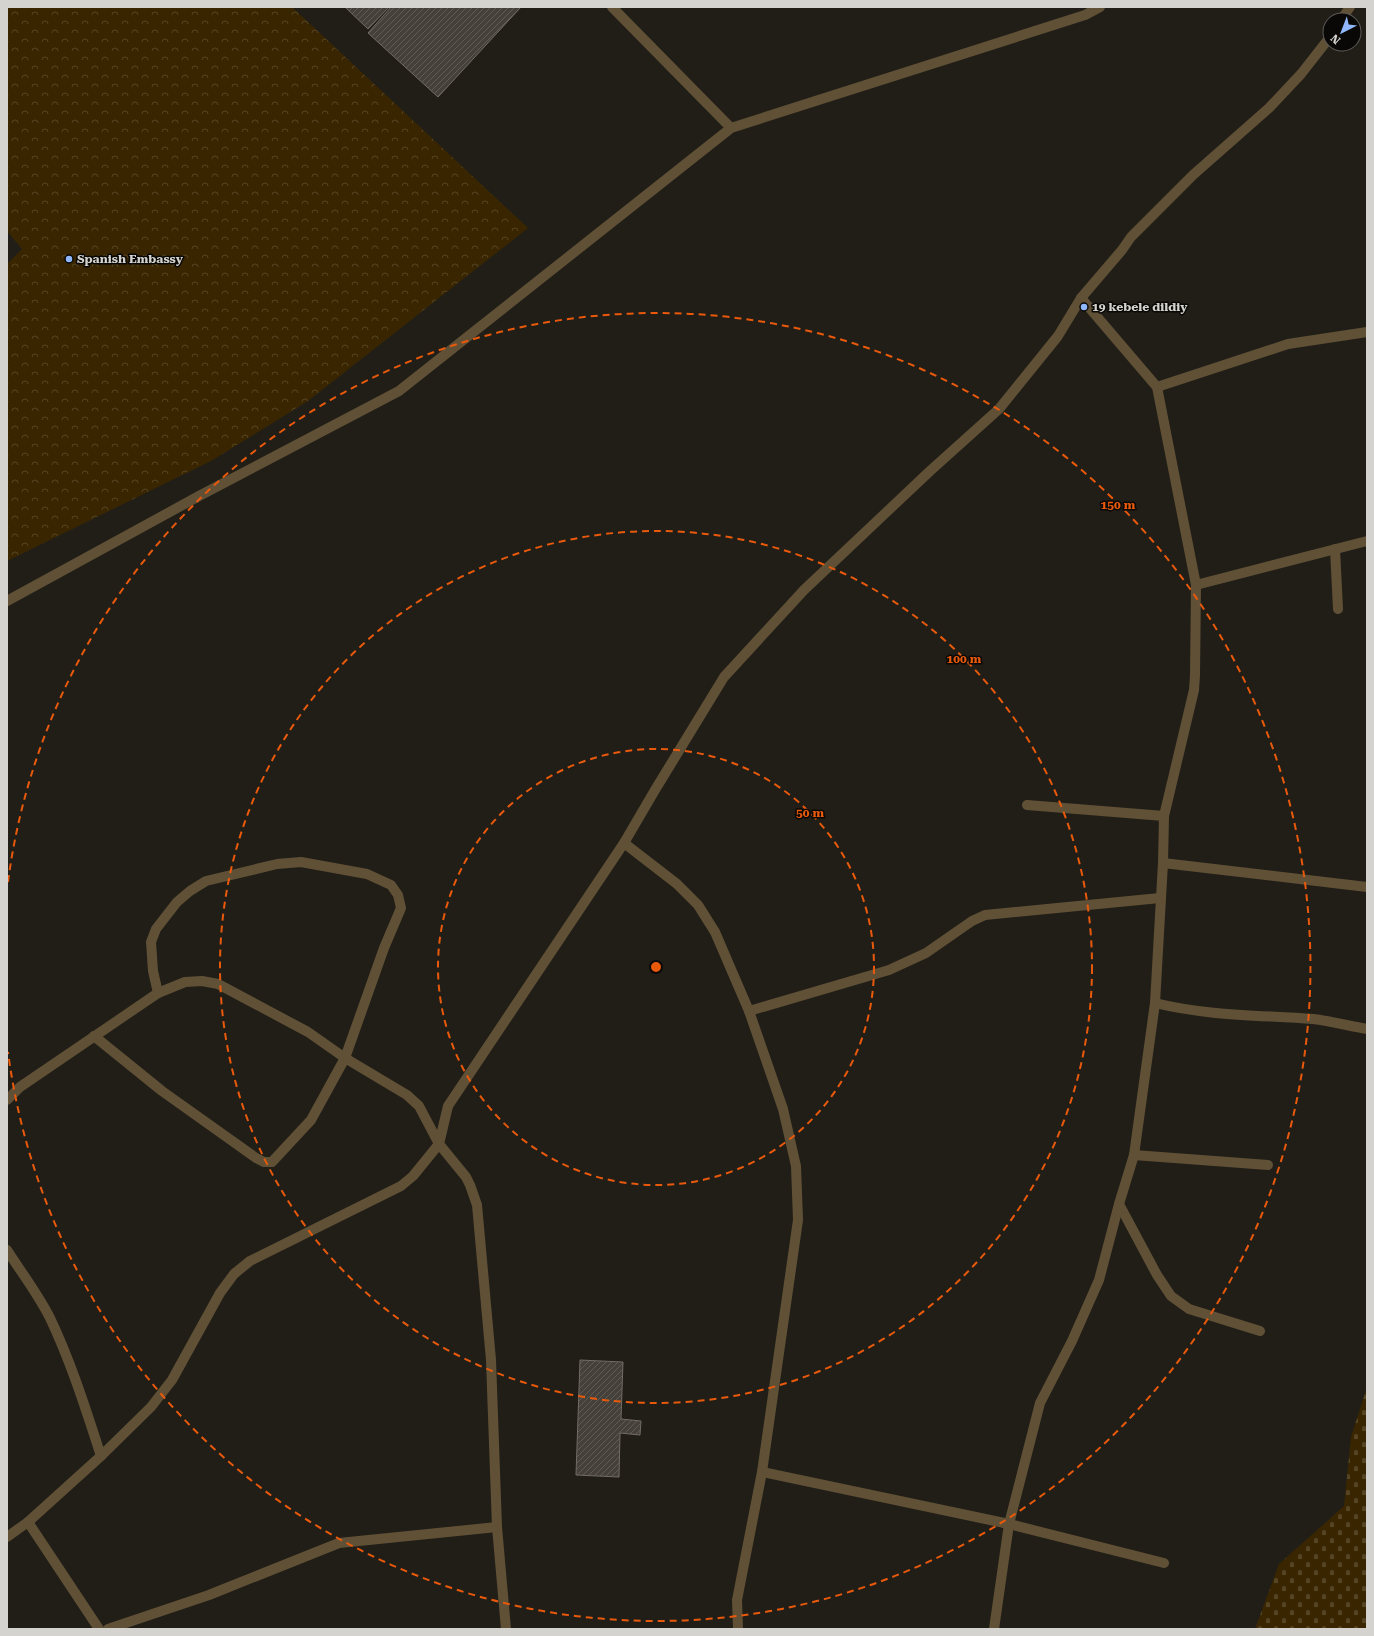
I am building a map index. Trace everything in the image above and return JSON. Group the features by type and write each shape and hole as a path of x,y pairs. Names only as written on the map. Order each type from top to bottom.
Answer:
{"street":[{"path":"612,7 731,128"},
{"path":"7,601 199,496 398,391 731,128 1085,15 1100,7"},
{"path":"7,1537 28,1522 101,1456 151,1407 172,1380 220,1293 234,1274 250,1261 401,1186 413,1176 439,1144 448,1106 624,843 724,677 804,590 998,409 1058,336 1081,298 1122,250 1131,237 1192,175 1269,108 1301,74 1322,47"},
{"path":"994,1629 1009,1524 1040,1403 1072,1341 1099,1280 1119,1204 1134,1155 1155,1003 1163,863 1164,816 1194,690 1196,585 1157,387 1081,298"},
{"path":"1157,387 1288,344 1367,332"},
{"path":"1196,585 1367,541"},
{"path":"1335,549 1338,609"},
{"path":"1027,805 1164,816"},
{"path":"624,843 678,884 698,905 715,932 749,1011 783,1109 796,1166 798,1220 762,1472 737,1600 738,1629"},
{"path":"94,1036 162,1091 256,1158 264,1162 272,1162 311,1120 345,1058 384,948 401,908 398,896 391,885 367,874 301,862 277,864 206,881 190,891 177,902 156,929 151,942 153,971 158,992"},
{"path":"1163,863 1367,887"},
{"path":"749,1011 889,970 926,953 972,921 985,915 1160,898"},
{"path":"7,1100 20,1087 158,992 185,982 202,981 218,984 308,1032 345,1058 407,1095 419,1106 439,1144 466,1177 476,1205 491,1360 497,1527 506,1629"},
{"path":"1155,1003 1183,1010 1221,1014 1314,1019 1367,1029"},
{"path":"1134,1155 1268,1165"},
{"path":"1119,1204 1157,1275 1171,1296 1189,1309 1260,1331"},
{"path":"7,1250 49,1316 78,1389 101,1456"},
{"path":"762,1472 1009,1524 1164,1563"},
{"path":"28,1522 99,1629"},
{"path":"108,1629 208,1596 339,1543 497,1527"}],"green space":[{"path":"7,7 292,7 528,228 308,401 211,461 7,561 7,264 22,249 7,231"},
{"path":"1367,1387 1367,1629 1255,1629 1279,1564 1344,1506 1351,1437"}],"building":[{"path":"345,7 389,7 368,29"},
{"path":"391,7 521,7 438,97 368,33"},
{"path":"580,1360 623,1362 621,1419 641,1421 640,1435 620,1433 619,1477 576,1475"}],"place":[{"name":"Spanish Embassy","path":"69,259"},
{"name":"19 kebele dildiy","path":"1084,307"}]}
